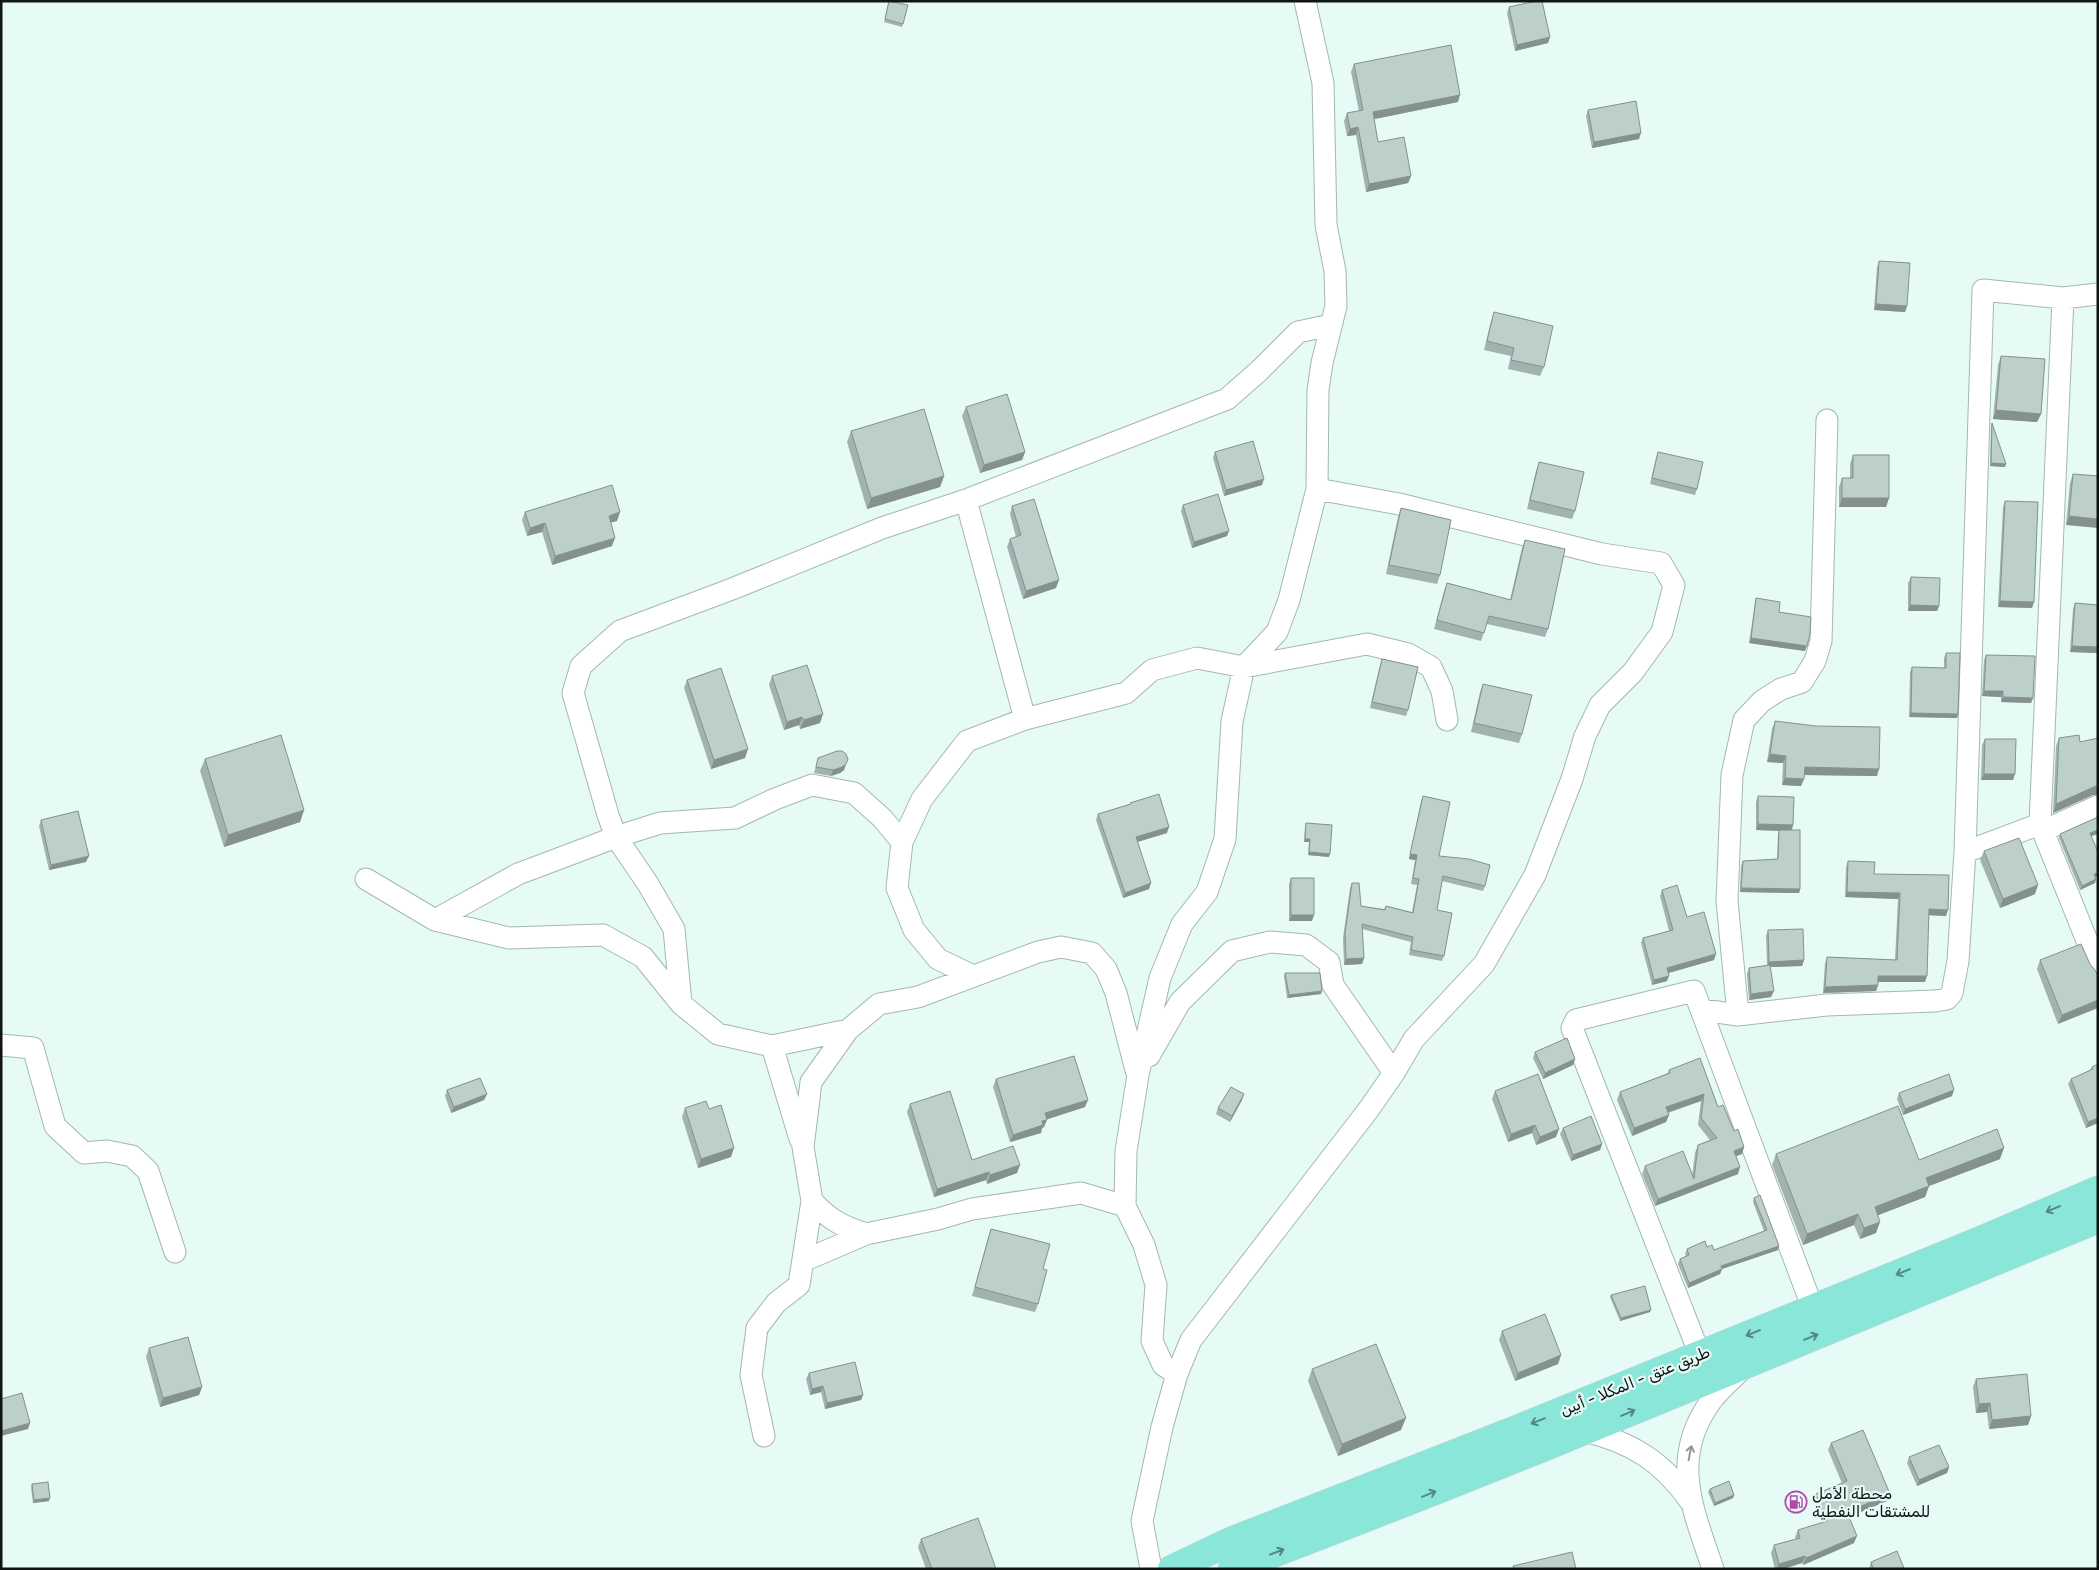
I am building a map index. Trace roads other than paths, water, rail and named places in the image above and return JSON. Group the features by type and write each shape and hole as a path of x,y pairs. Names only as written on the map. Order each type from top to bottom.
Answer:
{"main road":[{"name":"طريق عتق - المكلا - أبين","path":"1172,1569 1231,1541 1515,1430 1813,1309 2098,1190"},
{"name":"طريق عتق - المكلا - أبين","path":"1232,1569 1420,1497 1584,1431 2098,1218"}],"street":[{"path":"1177,1374 1163,1365 1152,1341 1156,1285 1144,1245 1125,1206 1126,1151 1138,1076 1160,978 1182,924 1207,892 1225,839 1232,721 1244,667 1277,632 1289,600 1317,489 1318,390 1322,363 1336,306 1335,271 1326,225 1323,83 1305,1"},
{"path":"1702,1010 1738,1015 1827,1004 1947,999 1952,994 1956,976 1965,852 1983,290 2063,298 2098,294"},
{"path":"2063,298 2042,827 2098,968"},
{"path":"681,1004 674,929 648,884 616,837 573,693 581,666 620,631 732,589 882,528 966,500 1227,399 1259,371 1298,332 1331,326"},
{"path":"1738,1015 1727,901 1732,776 1744,720 1762,701 1781,688 1802,682 1815,662 1821,641 1827,420"},
{"path":"1151,1569 1142,1521 1162,1427 1177,1374 1191,1340 1368,1109 1394,1073 1414,1039 1484,964 1535,875 1572,779 1586,736 1600,706 1633,672 1662,632 1674,585 1661,563 1602,554 1399,504 1317,489"},
{"path":"966,500 1025,718"},
{"path":"973,976 938,960 914,930 897,888 902,842 922,799 967,741 1025,718 1126,693 1152,670 1197,658 1244,667 1366,644 1408,654 1431,667 1442,691 1447,720"},
{"path":"435,920 518,874 616,837 660,823 736,818 775,799 812,785 854,793 882,818 902,842"},
{"path":"1965,852 2042,827 2098,806"},
{"path":"366,879 435,920 509,938 603,935 643,957 681,1004 718,1034 772,1046 848,1030"},
{"path":"1138,1076 1180,1002 1232,951 1270,942 1306,945 1329,962 1333,985 1394,1073"},
{"path":"803,1147 811,1082 848,1030 879,1004 918,997 1038,952 1060,947 1092,953 1106,969 1116,993 1138,1076"},
{"path":"1700,1355 1572,1028 1576,1020 1694,991 1813,1309"},
{"path":"1,1045 33,1048 56,1126 84,1153 106,1151 132,1156 148,1171 175,1252"},
{"path":"764,1436 751,1375 757,1328 776,1303 799,1285 812,1201 803,1147 772,1046"},
{"path":"803,1260 866,1234 938,1219 972,1209 1081,1193 1125,1206"},
{"path":"812,1201 827,1217 844,1227 866,1234"},
{"path":"1713,1569 1690,1501 1688,1470 1694,1435 1712,1400 1747,1363"},
{"path":"1584,1431 1611,1438 1640,1452 1668,1473 1690,1501"}],"place":[{"name":"محطة الأمل للمشتقات النفطية","path":"1796,1502"}]}
